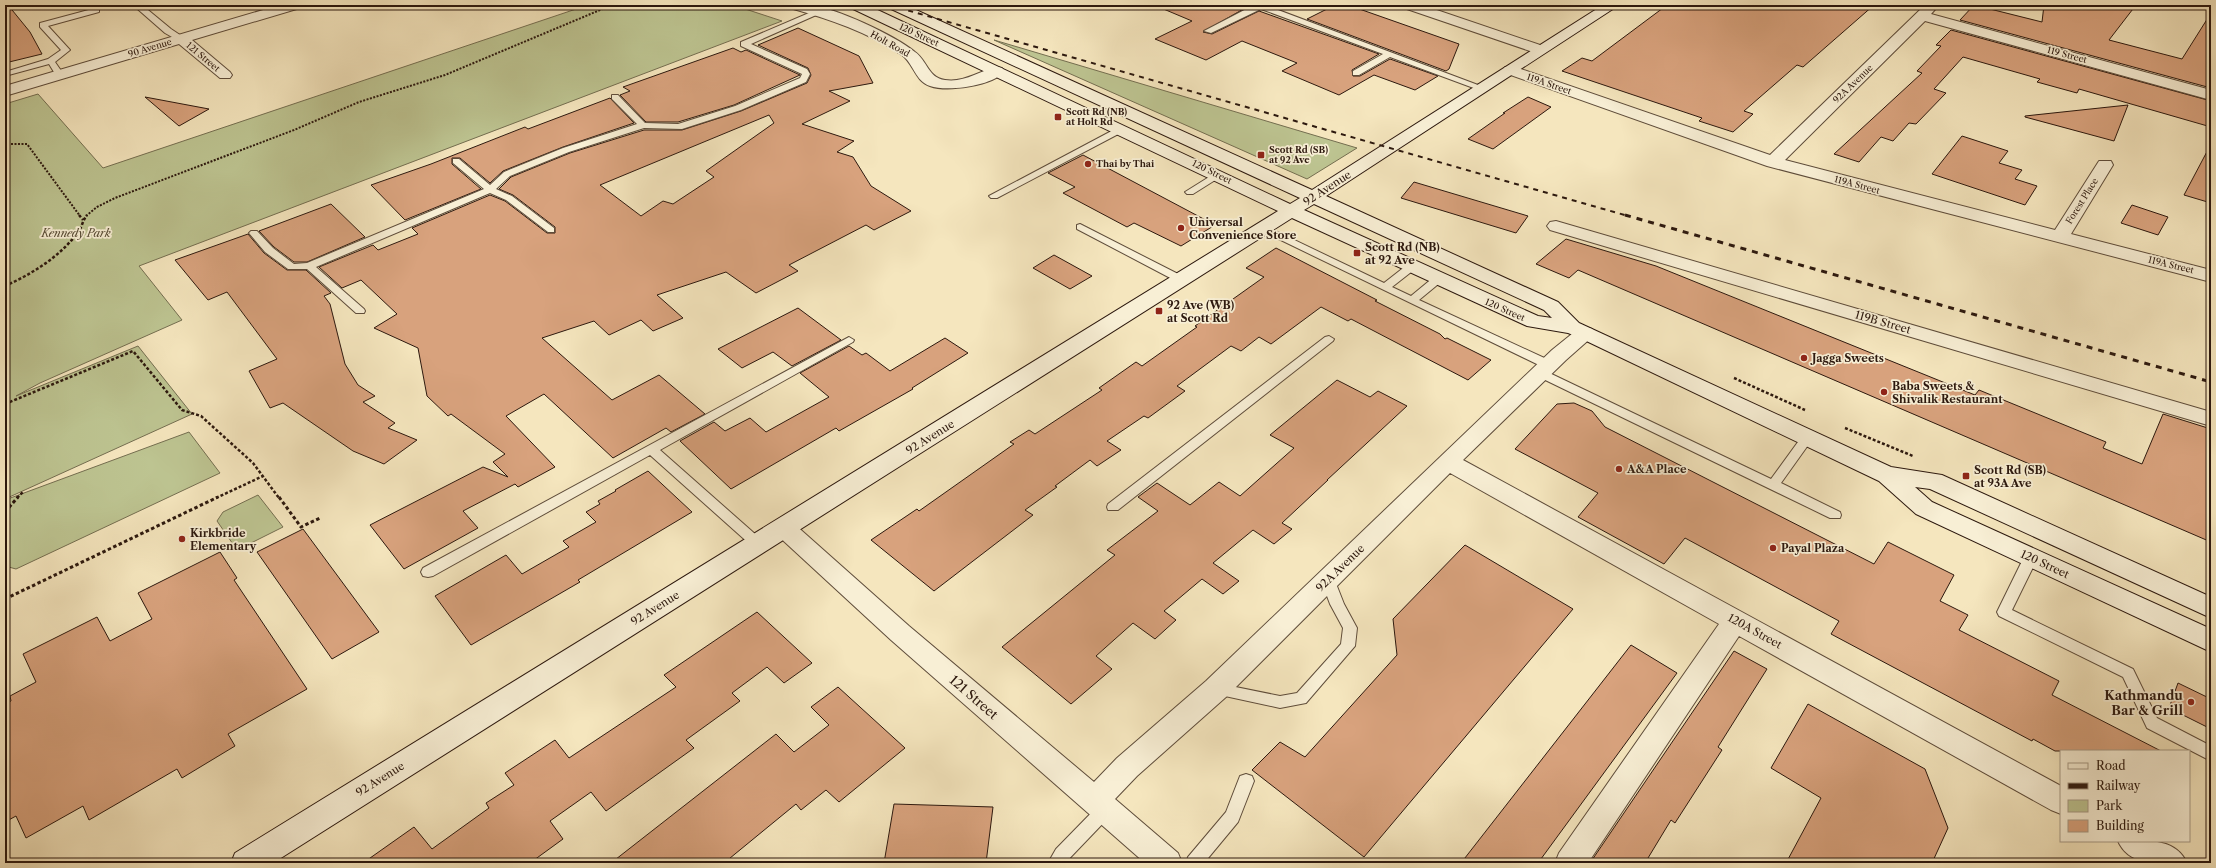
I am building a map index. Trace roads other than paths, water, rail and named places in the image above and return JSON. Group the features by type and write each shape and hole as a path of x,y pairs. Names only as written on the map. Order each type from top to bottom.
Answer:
{"street":[{"name":"90 Avenue","path":"5,91 295,5"},
{"name":"Holt Road","path":"795,5 854,25 901,48 917,61 926,79 935,83 962,84 1020,62"},
{"name":"120 Street","path":"856,5 1411,267 1534,322 1579,330"},
{"name":"120 Street","path":"894,5 1551,306 1579,330 1887,475 1924,508 2211,641"},
{"path":"1409,5 1541,50"},
{"name":"92 Avenue","path":"246,863 1313,197 1612,5"},
{"name":"119 Street","path":"1927,10 2211,95"},
{"name":"92A Avenue","path":"1773,162 1927,10"},
{"name":"121 Street","path":"182,38 225,75"},
{"name":"119A Street","path":"1510,70 1773,162 2211,276"},
{"name":"Forest Place","path":"2060,237 2105,165"},
{"name":"119B Street","path":"1556,226 2211,419"},
{"name":"92A Avenue","path":"1100,806 1127,767 1216,689 1545,369 1579,330"},
{"name":"120A Street","path":"1448,462 2060,800"},
{"name":"120 Street","path":"1887,475 1934,481 2211,608"},
{"name":"121 Street","path":"784,528 900,633 1167,863"},
{"path":"1570,863 1736,620"},
{"path":"2135,842 2172,863"}],"lane":[{"path":"137,5 168,31 182,38"},
{"path":"1208,31 1259,5 1482,88"},
{"path":"8,74 50,61 66,50 43,25 96,10"},
{"path":"254,233 269,250 292,266 309,266 339,252 463,203 490,190 507,174 566,150 643,125 679,127 738,108 803,80 806,74 804,71 744,44 819,12"},
{"path":"1356,73 1389,54"},
{"path":"50,61 60,75"},
{"path":"614,97 643,125"},
{"path":"994,196 1121,130"},
{"path":"456,161 490,190 509,198 551,230"},
{"path":"1190,192 1217,175"},
{"path":"1080,227 1180,279"},
{"path":"1263,228 1412,300 1773,485 1835,515"},
{"path":"309,266 360,311"},
{"path":"1385,287 1411,267"},
{"path":"1412,300 1438,279"},
{"path":"1113,507 1329,339"},
{"path":"428,572 849,340"},
{"path":"1773,485 1807,438"},
{"path":"651,449 758,544"},
{"path":"2031,557 2004,612 2128,673 2152,723 2211,754"},
{"path":"1216,689 1280,702 1301,699 1348,646 1350,628 1337,604 1328,580"},
{"path":"1194,863 1232,817 1246,781"},
{"path":"1056,863 1100,806"}],"railway":[{"path":"889,5 1628,216"},
{"path":"1625,215 2211,382"}],"place":[{"name":"Scott Rd (NB) at Holt Rd","path":"1058,117"},
{"name":"Scott Rd (SB) at 92 Ave","path":"1261,155"},
{"name":"Thai by Thai","path":"1088,164"},
{"name":"Universal Convenience Store","path":"1181,228"},
{"name":"Scott Rd (NB) at 92 Ave","path":"1357,253"},
{"name":"92 Ave (WB) at Scott Rd","path":"1159,311"},
{"name":"Jagga Sweets","path":"1804,358"},
{"name":"Baba Sweets & Shivalik Restaurant","path":"1884,392"},
{"name":"A&A Place","path":"1619,469"},
{"name":"Scott Rd (SB) at 93A Ave","path":"1966,476"},
{"name":"Kirkbride Elementary","path":"182,539"},
{"name":"Payal Plaza","path":"1773,548"},
{"name":"Kathmandu Bar & Grill","path":"2191,702"}],"park label":[{"name":"Kennedy Park","path":"76,233"}]}
